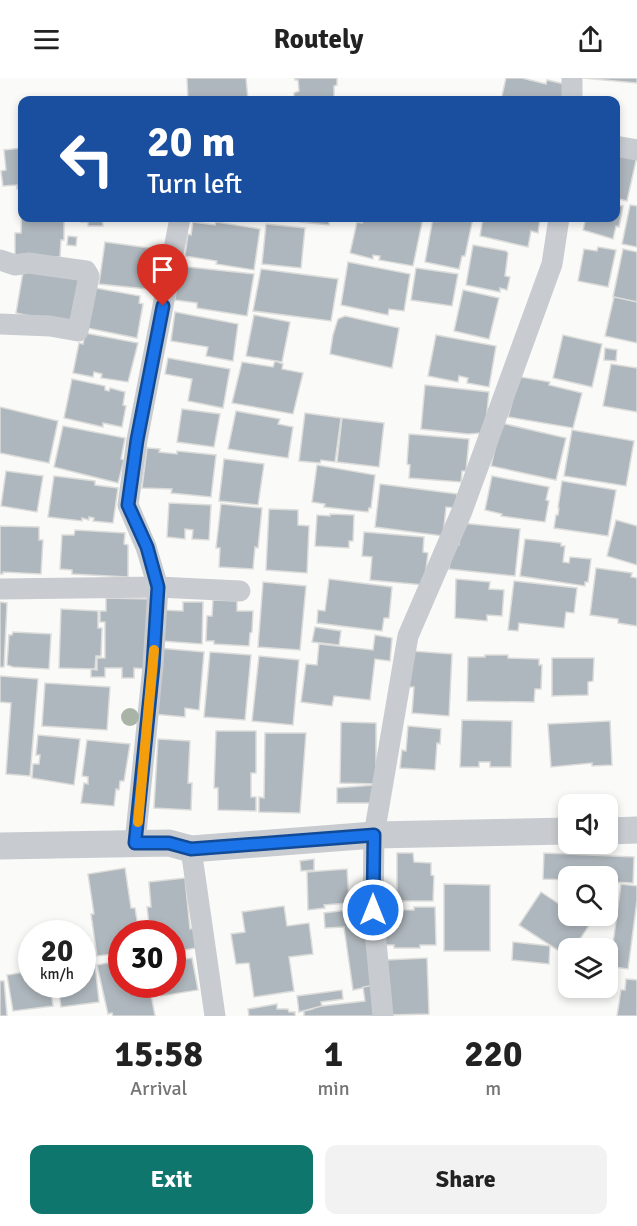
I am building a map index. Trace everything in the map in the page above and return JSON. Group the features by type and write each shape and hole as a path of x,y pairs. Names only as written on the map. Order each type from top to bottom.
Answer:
{"street":[{"path":"572,78 572,96"},
{"path":"620,147 637,150"},
{"path":"135,843 153,666 158,587 147,547 128,505 137,440 179,222"},
{"path":"383,1016 373,910 374,835 408,636 462,511 552,264 558,222"},
{"path":"0,260 15,265 29,263 75,269 86,271 89,276 78,331 51,326 0,324"},
{"path":"0,589 158,587 240,591"},
{"path":"618,831 637,830"},
{"path":"0,846 169,843 191,849 374,835 558,831"},
{"path":"191,849 215,1016"}],"building":[{"path":"187,78 246,78 248,96 188,96"},
{"path":"295,78 337,78 337,85 334,86 334,96 294,96 294,93 299,91 298,80"},
{"path":"506,78 522,78 546,84 547,80 564,84 567,96 502,96"},
{"path":"583,78 637,78 637,83"},
{"path":"18,148 18,189 17,185 3,186 1,171 6,170 4,150"},
{"path":"620,156 637,156 627,201 620,199"},
{"path":"630,205 637,206 637,247 622,244"},
{"path":"620,206 623,206 620,222"},
{"path":"21,222 64,222 64,240 61,240 60,257 15,256 15,233 21,233"},
{"path":"88,222 102,222 103,226 88,226"},
{"path":"193,222 215,225 216,222 260,229 254,270 185,256 188,234 191,235"},
{"path":"300,222 329,222 329,225"},
{"path":"357,222 422,222 413,266 379,260 380,256 373,255 373,259 350,253"},
{"path":"432,222 472,222 465,256 462,256 459,269 425,262"},
{"path":"482,222 539,222 538,233 531,231 528,247 480,236"},
{"path":"585,222 620,222 619,227 616,226 613,239 583,230"},
{"path":"266,224 305,228 301,268 262,264"},
{"path":"68,236 77,237 76,246 67,245"},
{"path":"105,242 164,250 157,290 99,284"},
{"path":"473,245 508,253 505,276 510,277 507,290 500,288 500,292 466,285"},
{"path":"598,247 616,250 608,287 578,281 584,249 597,251"},
{"path":"623,249 637,252 637,302 613,297"},
{"path":"348,262 410,274 404,311 389,309 388,315 341,305"},
{"path":"24,266 86,279 76,326 16,313"},
{"path":"179,266 254,274 247,316 197,308 197,303 175,300"},
{"path":"416,268 458,274 452,306 411,300"},
{"path":"261,269 338,279 331,321 253,311"},
{"path":"90,287 140,296 139,303 143,304 137,338 87,328"},
{"path":"463,290 499,298 489,339 454,331"},
{"path":"614,297 637,302 637,343 605,336"},
{"path":"175,312 238,324 233,361 206,356 208,347 171,341"},
{"path":"254,315 290,322 282,362 246,356"},
{"path":"345,316 399,328 392,368 330,354 338,319"},
{"path":"85,333 138,343 128,382 101,378 102,374 94,372 93,377 73,373 79,343 83,344"},
{"path":"436,335 496,346 489,387 467,383 468,378 459,376 458,382 428,376"},
{"path":"563,335 602,344 592,387 553,378"},
{"path":"605,348 617,350 616,361 604,360"},
{"path":"168,358 230,369 223,408 188,401 192,379 165,374"},
{"path":"275,361 283,364 282,369 303,373 293,414 232,403 242,362 273,367"},
{"path":"611,364 637,368 637,412 603,406"},
{"path":"515,376 550,382 549,385 582,393 573,428 508,417 514,395"},
{"path":"72,379 105,386 105,390 109,391 110,388 125,392 123,405 126,406 122,427 103,423 103,427 64,418"},
{"path":"425,385 489,392 485,430 482,433 468,434 421,429"},
{"path":"0,407 58,421 49,463 0,453"},
{"path":"182,409 220,414 214,447 177,442"},
{"path":"236,411 280,419 278,424 293,427 288,458 228,449"},
{"path":"305,413 341,418 335,462 299,461"},
{"path":"342,418 384,423 379,467 337,462"},
{"path":"501,423 566,438 556,480 491,466"},
{"path":"63,426 125,438 121,459 124,460 118,483 54,467"},
{"path":"572,430 634,441 626,486 564,476"},
{"path":"409,434 469,439 466,471 462,471 461,482 409,478 410,465 407,464"},
{"path":"147,448 177,454 177,451 216,455 211,497 171,493 172,489 142,488"},
{"path":"224,459 264,464 258,505 219,501"},
{"path":"317,465 375,475 371,508 368,512 324,507 325,504 312,502"},
{"path":"6,471 43,476 37,512 1,506"},
{"path":"54,476 95,481 95,485 118,488 113,523 93,521 94,518 89,517 89,520 82,518 82,521 48,517"},
{"path":"492,476 549,487 545,522 501,516 502,514 485,510"},
{"path":"562,481 616,490 608,536 554,528"},
{"path":"380,484 457,494 456,508 446,507 443,536 375,527"},
{"path":"169,503 211,505 209,540 192,539 193,530 185,529 185,539 167,537"},
{"path":"221,504 262,508 258,548 255,547 253,569 219,567 220,548 216,548"},
{"path":"269,509 298,510 298,525 309,526 307,573 266,570"},
{"path":"330,514 354,515 353,541 349,541 349,548 315,546 317,515 330,516"},
{"path":"616,520 637,526 637,565 607,556"},
{"path":"461,523 520,529 515,576 449,569 452,544 459,545"},
{"path":"0,526 39,527 39,540 43,540 41,574 3,572 0,574"},
{"path":"75,530 125,533 124,544 128,545 128,577 72,574 72,570 60,569 62,535 74,535"},
{"path":"364,532 424,537 423,552 428,553 424,585 370,580 372,557 362,556"},
{"path":"525,539 561,543 561,546 565,546 563,562 569,563 570,557 591,559 588,582 585,582 585,586 520,576"},
{"path":"596,568 632,573 631,577 637,578 637,626 618,623 618,619 590,615"},
{"path":"329,579 392,587 389,618 384,618 382,631 317,623 318,610 325,611"},
{"path":"456,579 490,582 489,589 504,590 502,616 487,615 487,621 455,618"},
{"path":"514,581 577,588 574,613 566,612 564,628 519,623 518,631 508,630"},
{"path":"263,582 306,586 300,650 258,647"},
{"path":"106,598 151,599 149,669 134,668 134,678 122,678 122,668 105,668 105,677 91,677 91,669 97,670 97,658 105,658 105,622 100,622 100,611 106,611"},
{"path":"213,600 237,601 237,611 253,611 249,646 214,644 214,641 206,641 207,616 212,616"},
{"path":"0,602 7,603 4,667 0,667"},
{"path":"183,602 203,602 202,644 162,641 163,610 183,611"},
{"path":"61,609 98,611 98,628 102,628 101,656 96,656 95,669 59,668"},
{"path":"315,627 341,631 339,645 312,642"},
{"path":"13,632 51,634 49,669 7,665 9,635"},
{"path":"375,635 392,638 390,661 375,659 370,700 334,696 332,706 301,702 306,664 317,665 319,644 373,650"},
{"path":"158,648 204,652 199,710 185,708 185,717 153,714"},
{"path":"411,651 452,654 449,716 412,713 414,687 409,687"},
{"path":"210,652 251,655 245,720 204,717"},
{"path":"485,655 539,659 539,665 542,665 541,689 535,689 534,702 467,701 468,657 485,657"},
{"path":"259,656 299,660 293,725 252,721"},
{"path":"552,658 594,658 593,681 588,682 588,695 552,696"},
{"path":"0,676 38,679 30,776 6,774 11,703 0,702"},
{"path":"45,683 110,687 107,730 42,726"},
{"path":"462,720 512,721 511,767 490,767 490,762 479,762 479,767 460,767"},
{"path":"610,721 612,765 592,766 592,763 551,767 548,724"},
{"path":"341,722 376,723 376,784 340,783"},
{"path":"408,726 441,729 440,744 437,743 435,770 400,768 402,750 406,751"},
{"path":"216,731 256,731 256,773 251,773 251,797 256,797 256,811 218,810 218,788 214,788"},
{"path":"265,733 306,733 300,813 259,812 259,797 264,798"},
{"path":"38,735 80,739 74,785 32,778 33,764 39,764 40,755 36,755"},
{"path":"158,739 190,741 188,783 192,783 191,810 154,808"},
{"path":"87,740 130,744 124,781 120,781 119,790 116,789 114,806 81,803 84,783 88,784 88,777 82,776"},
{"path":"375,785 375,803 337,803 337,788"},
{"path":"397,853 413,853 414,862 431,863 431,875 434,876 433,901 397,901"},
{"path":"544,853 634,857 633,883 618,882 618,866 558,866 558,880 543,879"},
{"path":"314,859 314,870 301,871 300,861"},
{"path":"125,868 131,908 135,908 137,920 108,920 108,955 97,956 96,920 92,920 91,914 94,914 88,874"},
{"path":"347,869 349,903 324,905 325,908 308,910 307,872"},
{"path":"185,878 190,929 194,928 196,948 186,950 186,920 148,920 147,907 151,907 149,882"},
{"path":"444,884 490,885 490,951 444,951"},
{"path":"621,884 637,886 628,969 618,968 618,938 614,938 615,926 618,926"},
{"path":"541,892 558,903 558,926 589,926 581,938 558,938 558,950 519,925"},
{"path":"284,906 287,926 309,923 313,954 289,957 294,991 254,997 249,963 236,964 231,934 245,932 242,912"},
{"path":"414,907 435,907 436,945 420,945 420,948 394,948 394,945 381,945 380,910 414,910"},
{"path":"363,908 372,986 353,990 344,927 325,928 324,913"},
{"path":"513,942 550,946 549,964 512,960"},
{"path":"192,958 198,990 186,992 186,959"},
{"path":"427,958 429,1014 388,1015 386,960"},
{"path":"108,963 108,998 152,998 155,1016 108,1014 97,965"},
{"path":"18,973 18,998 52,998 53,1006 13,1011 7,975"},
{"path":"96,974 99,1002 61,1007 60,998 96,998"},
{"path":"626,979 637,980 637,1016 617,1016 621,990 625,990"},
{"path":"0,981 4,981 7,1016 0,1016"},
{"path":"375,985 379,1016 304,1016 304,1011 313,1009 313,1007 365,1001 363,987"},
{"path":"342,990 343,999 321,1002 322,1006 299,1012 297,996"},
{"path":"277,1004 277,1009 288,1009 289,1012 295,1012 295,1016 249,1016 248,1009"}],"slow traffic":[{"path":"138,822 154,650"}],"route":[{"path":"163,306 137,440 128,505 147,547 158,587 153,666 135,843 169,843 191,849 374,835 373,910"}]}
